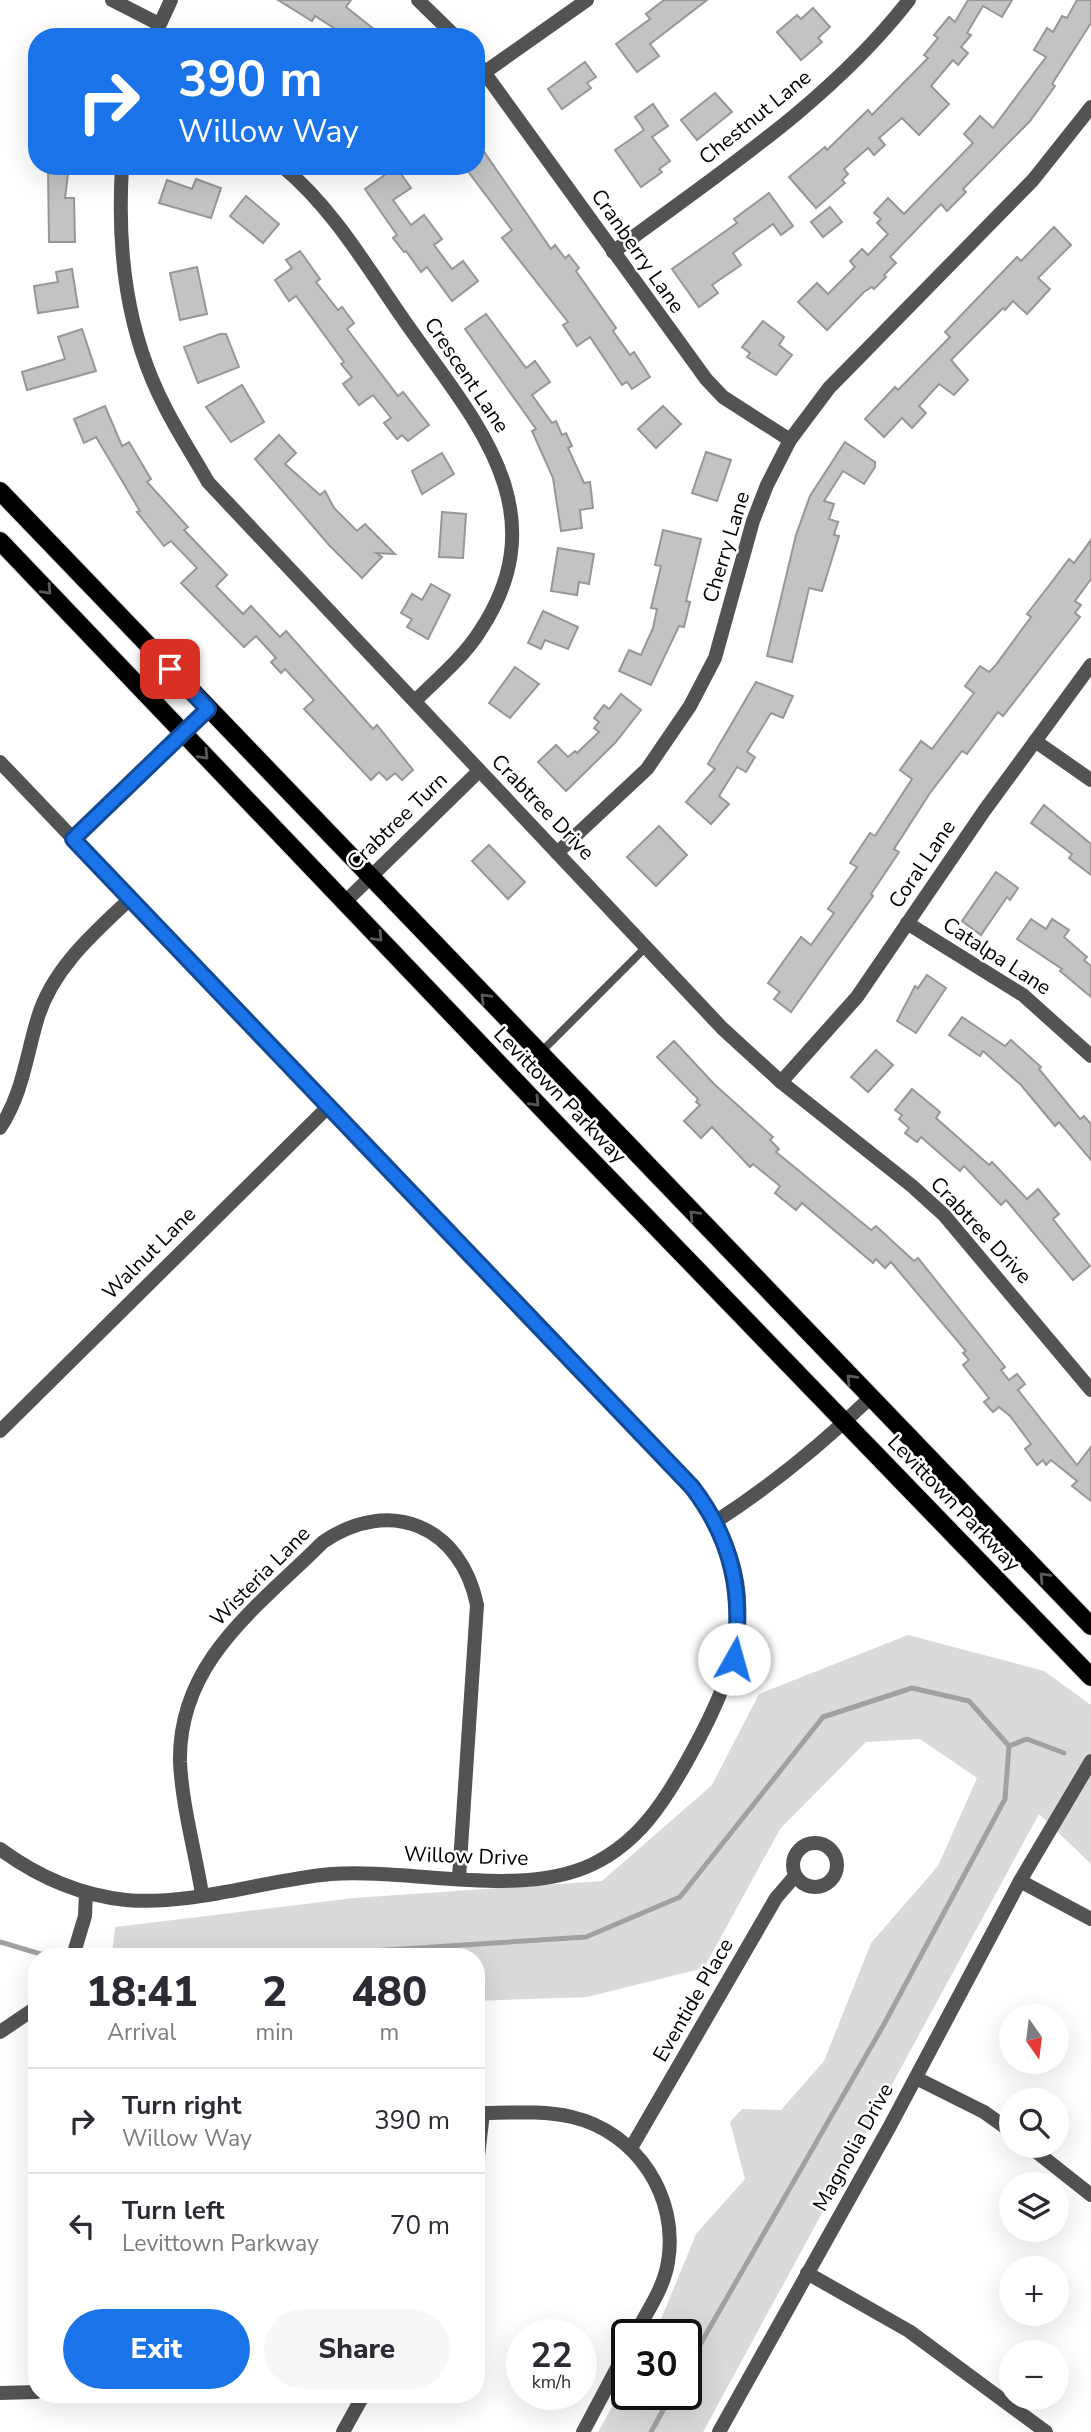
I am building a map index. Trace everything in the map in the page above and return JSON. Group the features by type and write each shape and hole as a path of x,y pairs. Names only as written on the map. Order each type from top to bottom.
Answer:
{"main road":[{"name":"Levittown Parkway","path":"0,491 1091,1626"},
{"name":"Levittown Parkway","path":"0,541 1091,1677"}],"street":[{"path":"112,0 154,28"},
{"path":"158,28 171,0"},
{"path":"418,0 447,28"},
{"path":"485,64 587,0"},
{"name":"Chestnut Lane","path":"613,251 755,146 835,79 863,54 909,0"},
{"name":"Cranberry Lane","path":"485,74 706,379 723,397 790,440"},
{"name":"Cherry Lane","path":"557,853 647,769 690,706 715,658 753,520 790,440 829,388 1033,180 1091,107"},
{"name":"Crabtree Drive","path":"122,175 120,245 127,298 147,367 165,408 220,497 722,1028 781,1083 912,1186 944,1215 1091,1390"},
{"name":"Crescent Lane","path":"291,175 327,210 487,439 509,495 512,531 510,555 492,613 464,652 415,701"},
{"name":"Coral Lane","path":"781,1083 857,998 907,923 1091,665"},
{"path":"73,839 208,709"},
{"path":"1035,741 1091,780"},
{"name":"Willow Drive","path":"0,762 692,1487 725,1542 738,1594 739,1627 725,1690 650,1821 613,1853 569,1874 520,1881 332,1874 202,1894 137,1900 86,1893 44,1877 0,1849"},
{"name":"Crabtree Turn","path":"345,902 479,771"},
{"path":"0,1128 16,1099 38,1016 53,984 81,946 130,899"},
{"name":"Catalpa Lane","path":"907,923 1023,995 1091,1056"},
{"name":"Walnut Lane","path":"0,1431 328,1106"},
{"path":"715,1522 761,1492 845,1423 870,1398"},
{"name":"Wisteria Lane","path":"202,1894 180,1765 181,1734 194,1684 216,1648 323,1542 341,1529 376,1520 391,1520 426,1529 455,1552 473,1584 477,1605 459,1878"},
{"name":"Magnolia Drive","path":"719,2432 916,2078 1020,1881 1091,1761"},
{"name":"Eventide Place","path":"631,2148 776,1898 795,1876"},
{"path":"1020,1881 1091,1919"},
{"path":"75,1948 85,1916 86,1893"},
{"path":"0,2032 28,2013"},
{"path":"916,2078 984,2112 999,2123"},
{"path":"485,2113 571,2117 608,2131 631,2148 659,2188 669,2225 670,2245 663,2283 643,2319"},
{"path":"1044,2158 1091,2195"},
{"path":"807,2273 909,2331 1046,2432"},
{"path":"583,2432 611,2379"},
{"path":"0,2393 28,2392"},
{"path":"343,2432 359,2403"}],"lane":[{"path":"539,1054 647,946"}],"shaded area":[{"path":"908,1635 1044,1671 1091,1705 1091,1864 1039,1814 703,2432 598,2432 611,2408 702,2410 702,2319 661,2319 696,2234 745,2179 730,2122 742,2109 781,2110 824,2061 871,1943 938,1866 977,1778 920,1739 866,1742 780,1829 704,1968 587,1997 485,2001 485,1948 113,1948 115,1927 354,1898 602,1881 712,1785 759,1694"}],"building":[{"path":"278,0 351,0 346,7 373,28 334,28 315,16 312,21"},
{"path":"664,0 707,0 650,44 659,56 637,72 616,44 650,19 646,14"},
{"path":"968,0 1012,0 1002,17 983,6 967,33 971,35 961,47 968,53 958,65 953,60 931,86 949,104 919,135 902,118 879,138 885,145 874,155 868,148 844,169 848,174 842,180 845,183 816,208 789,177 825,147 827,150 868,110 872,115 928,58 924,55 938,38 934,35 949,17 955,22"},
{"path":"1077,0 1091,0 1091,23 1052,84 1055,86 1030,121 963,189 966,192 947,211 941,204 890,257 896,263 884,275 886,277 874,289 872,287 864,292 827,330 798,302 817,283 828,294 855,267 850,261 862,249 868,255 888,234 877,223 881,219 874,213 888,198 904,214 973,143 964,134 980,116 993,128 1046,57 1034,50 1047,28 1053,32 1062,16 1067,18"},
{"path":"813,8 830,27 818,38 822,42 801,60 777,32 797,15 801,19"},
{"path":"585,62 596,77 587,83 591,88 562,109 548,89"},
{"path":"715,93 732,112 697,140 681,120"},
{"path":"653,104 668,126 652,137 670,161 659,169 662,172 641,187 615,150 644,130 635,117"},
{"path":"485,153 551,249 555,245 565,258 569,255 579,268 576,271 616,328 613,331 630,355 634,352 650,377 632,389 627,382 622,385 590,337 577,346 563,325 568,322 502,238 512,230 471,175 485,175"},
{"path":"48,175 68,175 65,198 74,198 75,242 49,242"},
{"path":"385,175 402,175 411,188 393,200 411,225 424,215 442,239 434,245 452,269 463,261 478,281 452,301 427,267 421,272 393,238 397,235 365,189"},
{"path":"196,179 221,188 211,218 159,203 167,180 192,189"},
{"path":"769,193 793,226 781,235 773,224 733,253 741,265 712,285 718,293 699,307 672,269 737,223 734,219"},
{"path":"246,196 279,224 263,243 230,216"},
{"path":"830,207 842,222 823,237 811,222"},
{"path":"1054,227 1071,245 1038,278 1050,289 1027,314 1013,301 1005,310 1003,308 951,360 968,380 954,395 939,384 919,406 926,413 912,428 902,418 884,437 865,419 895,387 898,390 950,337 945,332 1017,257 1021,261"},
{"path":"300,251 320,279 316,282 338,310 342,307 354,323 347,329 398,396 403,392 429,425 408,441 402,435 397,439 384,423 391,418 373,395 359,405 343,384 352,377 341,364 344,362 296,296 289,301 275,280 292,268 286,260"},
{"path":"197,267 207,314 180,320 170,273"},
{"path":"72,269 78,307 38,313 34,286 58,282 56,272"},
{"path":"486,314 526,368 535,361 550,382 532,395 552,423 556,421 562,435 566,433 572,446 568,448 584,483 590,482 593,508 580,510 582,528 561,531 553,478 532,431 536,429 465,329"},
{"path":"763,321 784,337 779,345 792,355 776,375 747,357 750,353 742,347"},
{"path":"82,329 96,371 27,390 22,372 65,359 58,337"},
{"path":"226,334 239,367 198,383 184,347"},
{"path":"242,385 264,422 231,442 206,407"},
{"path":"105,406 122,446 129,442 151,479 147,482 188,527 184,530 227,575 216,586 243,614 251,606 280,637 286,631 373,729 377,725 413,770 402,780 395,773 387,780 379,772 371,780 304,709 314,700 285,669 281,673 271,662 276,658 256,636 244,647 181,583 197,568 171,541 164,546 137,512 140,511 96,437 84,443 74,419"},
{"path":"663,406 681,424 656,448 638,429"},
{"path":"279,435 296,453 285,464 320,495 325,491 334,508 357,531 365,524 395,554 376,553 382,557 362,578 329,545 255,459"},
{"path":"845,442 875,462 875,467 864,484 843,471 824,501 834,504 829,519 838,522 834,535 839,536 822,591 809,588 792,662 767,656 796,535 810,496"},
{"path":"706,452 731,460 717,501 692,493"},
{"path":"442,453 454,474 422,494 412,471"},
{"path":"442,512 466,514 463,558 439,557"},
{"path":"663,530 701,539 686,601 690,602 684,627 679,626 651,685 619,671 629,650 641,655 653,628 657,609 651,608 661,566 655,565"},
{"path":"1091,540 1091,579 1075,601 1081,605 1075,613 1080,617 1003,716 998,712 967,754 962,751 930,793 894,849 899,852 871,894 873,896 791,1012 774,999 780,992 768,983 801,937 811,945 834,913 828,909 857,867 850,863 870,833 875,836 912,779 900,770 921,741 932,749 974,693 965,686 980,666 989,672 995,666 1031,617 1027,614 1069,559 1074,563"},
{"path":"558,548 594,554 589,584 579,582 577,595 551,591"},
{"path":"431,584 450,595 428,639 407,627 412,619 401,613 412,594 422,600"},
{"path":"543,611 578,627 568,649 545,640 541,649 528,643"},
{"path":"515,667 539,684 510,718 489,703"},
{"path":"756,682 793,696 783,718 771,713 747,752 755,757 746,772 737,767 719,796 729,804 711,824 686,802 715,769 708,764"},
{"path":"621,694 641,710 615,743 566,791 538,762 556,745 568,757 575,751 577,753 599,732 594,728 599,722 594,718 604,705 609,709"},
{"path":"1044,805 1091,844 1091,875 1069,858 1072,854 1031,823"},
{"path":"659,826 687,855 656,886 627,857"},
{"path":"489,845 525,882 508,899 472,861"},
{"path":"996,872 1018,888 1010,900 1007,897 981,935 962,921"},
{"path":"1031,919 1046,929 1052,919 1069,930 1064,937 1087,957 1084,960 1091,966 1091,997 1060,971 1062,969 1017,939"},
{"path":"927,975 946,988 916,1033 897,1021 915,986 918,988"},
{"path":"962,1017 1005,1046 1011,1040 1041,1067 1039,1069 1080,1119 1084,1116 1091,1124 1091,1160 1059,1122 1055,1126 1021,1085 983,1051 980,1056 949,1035"},
{"path":"674,1041 714,1084 773,1137 770,1140 779,1149 776,1152 871,1230 876,1226 914,1261 918,1258 1005,1367 1001,1370 1009,1380 1017,1374 1025,1384 1018,1390 1077,1465 1091,1447 1091,1501 1072,1486 1077,1481 1051,1460 1046,1465 1043,1460 1037,1465 1025,1449 1031,1444 1010,1416 999,1407 993,1412 984,1402 989,1398 963,1365 969,1360 963,1353 966,1351 891,1262 885,1268 876,1259 873,1263 802,1203 796,1210 775,1193 780,1186 753,1164 750,1167 712,1127 701,1138 684,1121 700,1105 696,1102 698,1099 657,1057"},
{"path":"876,1050 893,1065 868,1092 851,1077"},
{"path":"912,1089 940,1112 936,1118 989,1165 992,1162 1027,1199 1038,1189 1059,1214 1053,1219 1090,1266 1073,1280 1006,1200 1001,1205 964,1166 960,1171 921,1137 917,1142 905,1133 909,1128 899,1119 902,1115 895,1110"}],"waterway":[{"path":"416,1948 586,1937 680,1897 823,1717 912,1688 969,1701 1009,1746 1005,1799 883,2026 702,2341"},
{"path":"1009,1746 1027,1739 1064,1753"},
{"path":"0,1942 28,1950"},
{"path":"651,2432 663,2410"}],"route":[{"path":"170,669 208,709 73,839 692,1487 705,1504 725,1542 735,1573 739,1627 734,1659"}]}
